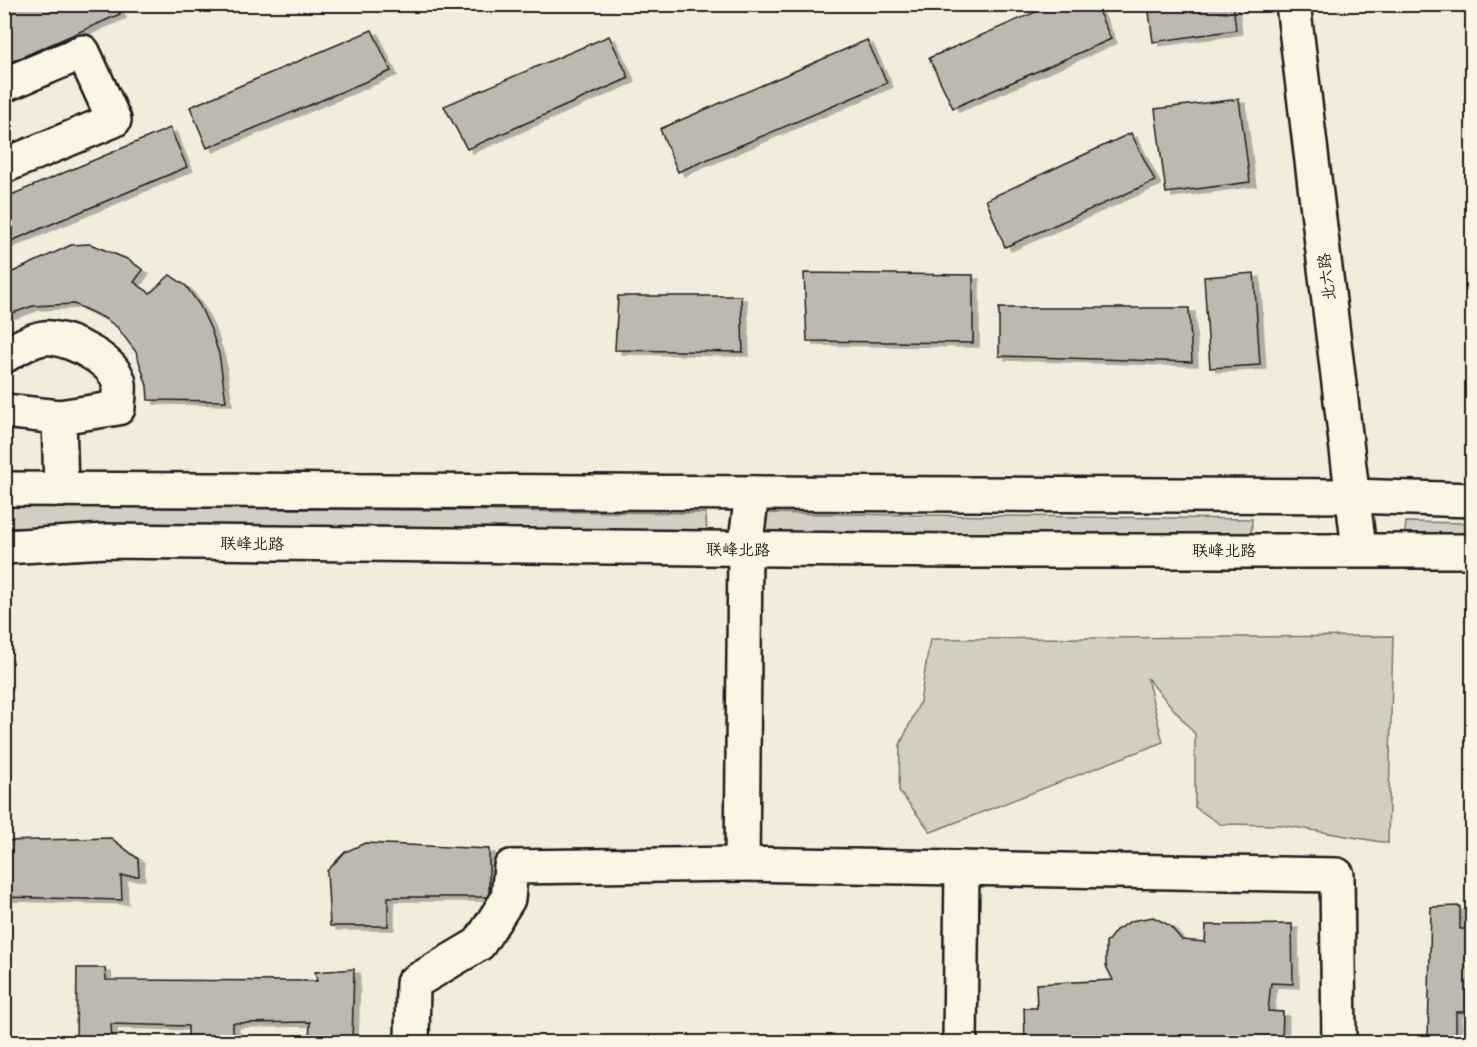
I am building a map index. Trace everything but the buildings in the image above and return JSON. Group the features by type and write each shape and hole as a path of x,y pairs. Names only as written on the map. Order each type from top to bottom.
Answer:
{"main road":[{"name":"北六路","path":"1293,4 1359,549"},
{"path":"4,85 83,52 114,120 4,166"},
{"path":"4,356 23,344 51,338 78,346 102,359 119,382 118,408 59,417 4,411"},
{"path":"59,417 61,490"},
{"path":"4,489 1352,496 1473,500"},
{"path":"742,864 745,549 752,493"},
{"name":"联峰北路","path":"4,547 106,541 944,551 1359,549 1473,551"},
{"path":"412,1042 413,983 479,944 508,899 511,867 742,864 1337,875 1339,1042"},
{"path":"960,1042 962,868"}],"shaded area":[{"path":"4,506 706,513 707,536 113,527 5,528"},
{"path":"759,513 1252,519 1251,543 756,537"},
{"path":"1406,522 1472,523 1472,544 1404,543"},
{"path":"1393,636 1388,843 1281,825 1220,824 1195,807 1195,734 1147,678 1163,742 931,832 899,791 900,745 920,702 930,639"}]}
